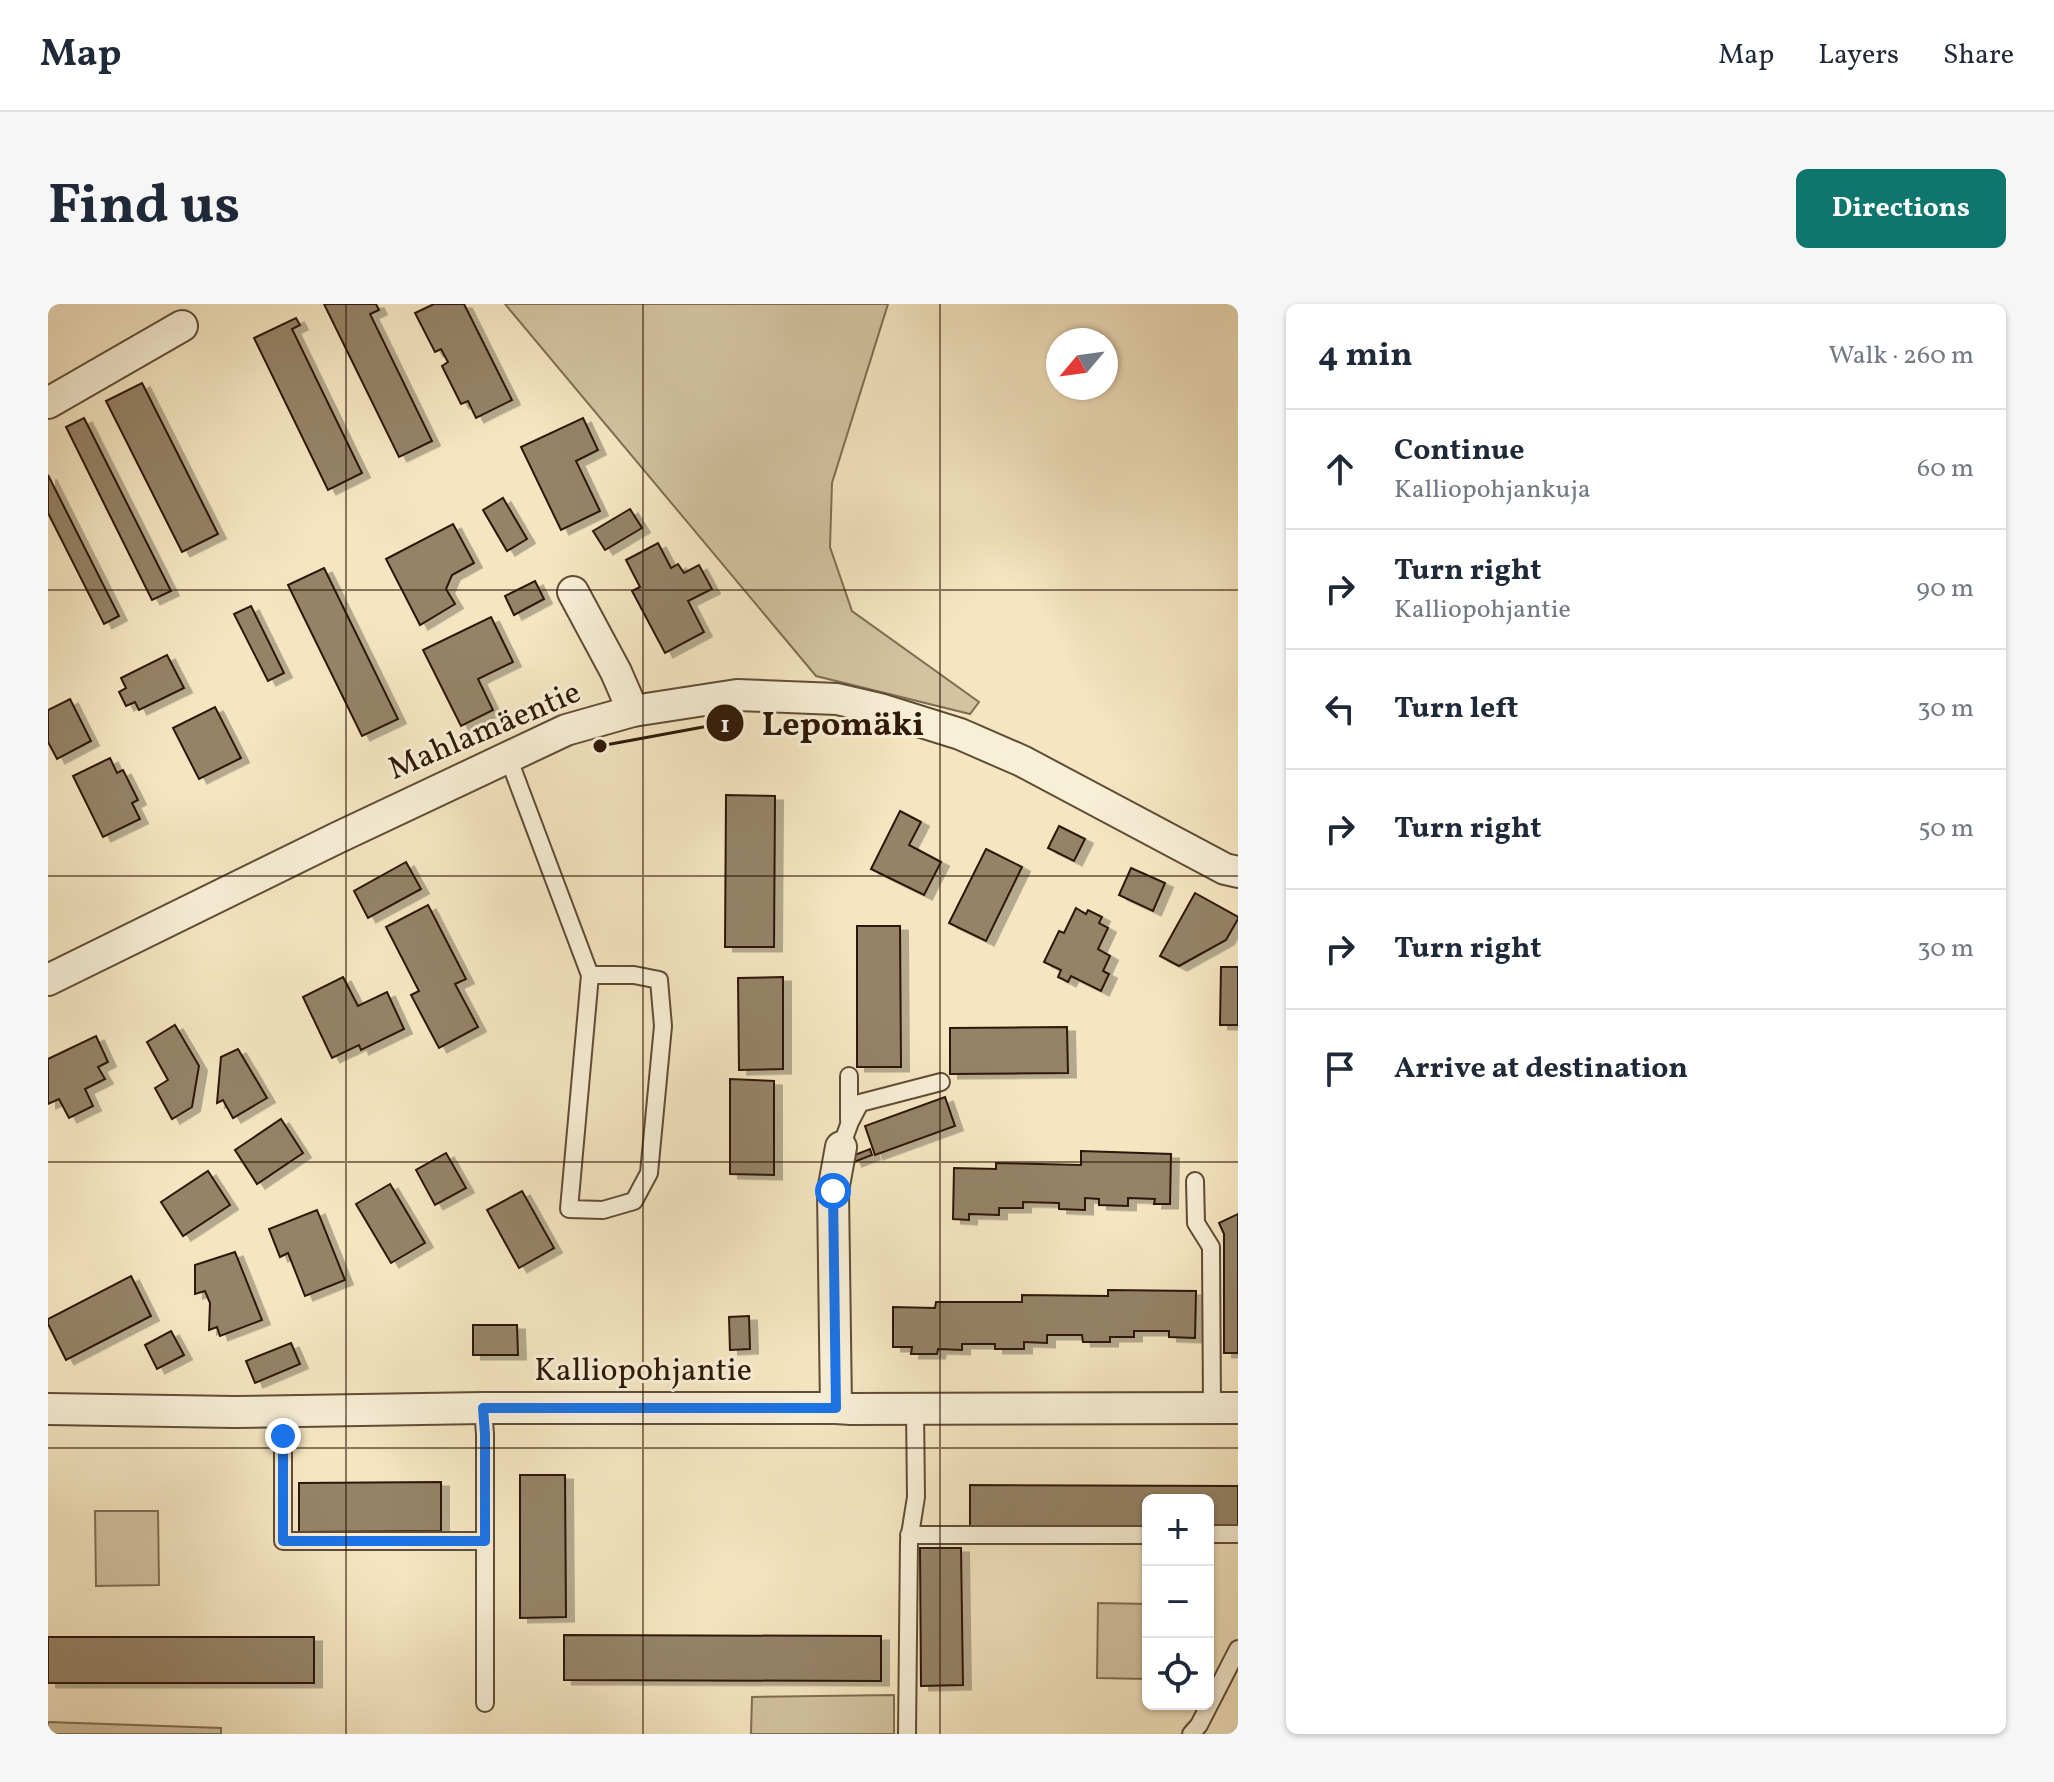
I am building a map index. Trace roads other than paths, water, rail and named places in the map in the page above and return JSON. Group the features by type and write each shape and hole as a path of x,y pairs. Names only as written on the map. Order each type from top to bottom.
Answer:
{"street":[{"path":"48,403 182,326"},
{"path":"573,592 633,711"},
{"name":"Mahlamäentie","path":"48,980 566,730 633,711 737,695 837,699 960,734 1022,761 1225,869 1238,872"},
{"path":"836,1408 833,1191 846,1134"},
{"name":"Kalliopohjantie","path":"48,1409 234,1412 483,1408 1225,1408"}],"lane":[{"path":"508,757 590,975 569,1209 603,1210 634,1201 649,1173 663,1026 659,980 634,975 590,975"},
{"path":"846,1134 849,1076"},
{"path":"846,1134 860,1103 941,1082"},
{"path":"1195,1181 1196,1223 1211,1247 1225,1408"},
{"path":"483,1408 485,1703"},
{"path":"907,1734 909,1535 916,1497 915,1409"},
{"path":"283,1436 283,1541 485,1541"},
{"path":"1214,1534 1238,1534"},
{"path":"909,1535 1142,1535"},
{"path":"1191,1734 1199,1725 1238,1649"}],"place":[{"name":"Lepomäki","path":"600,746"}]}
